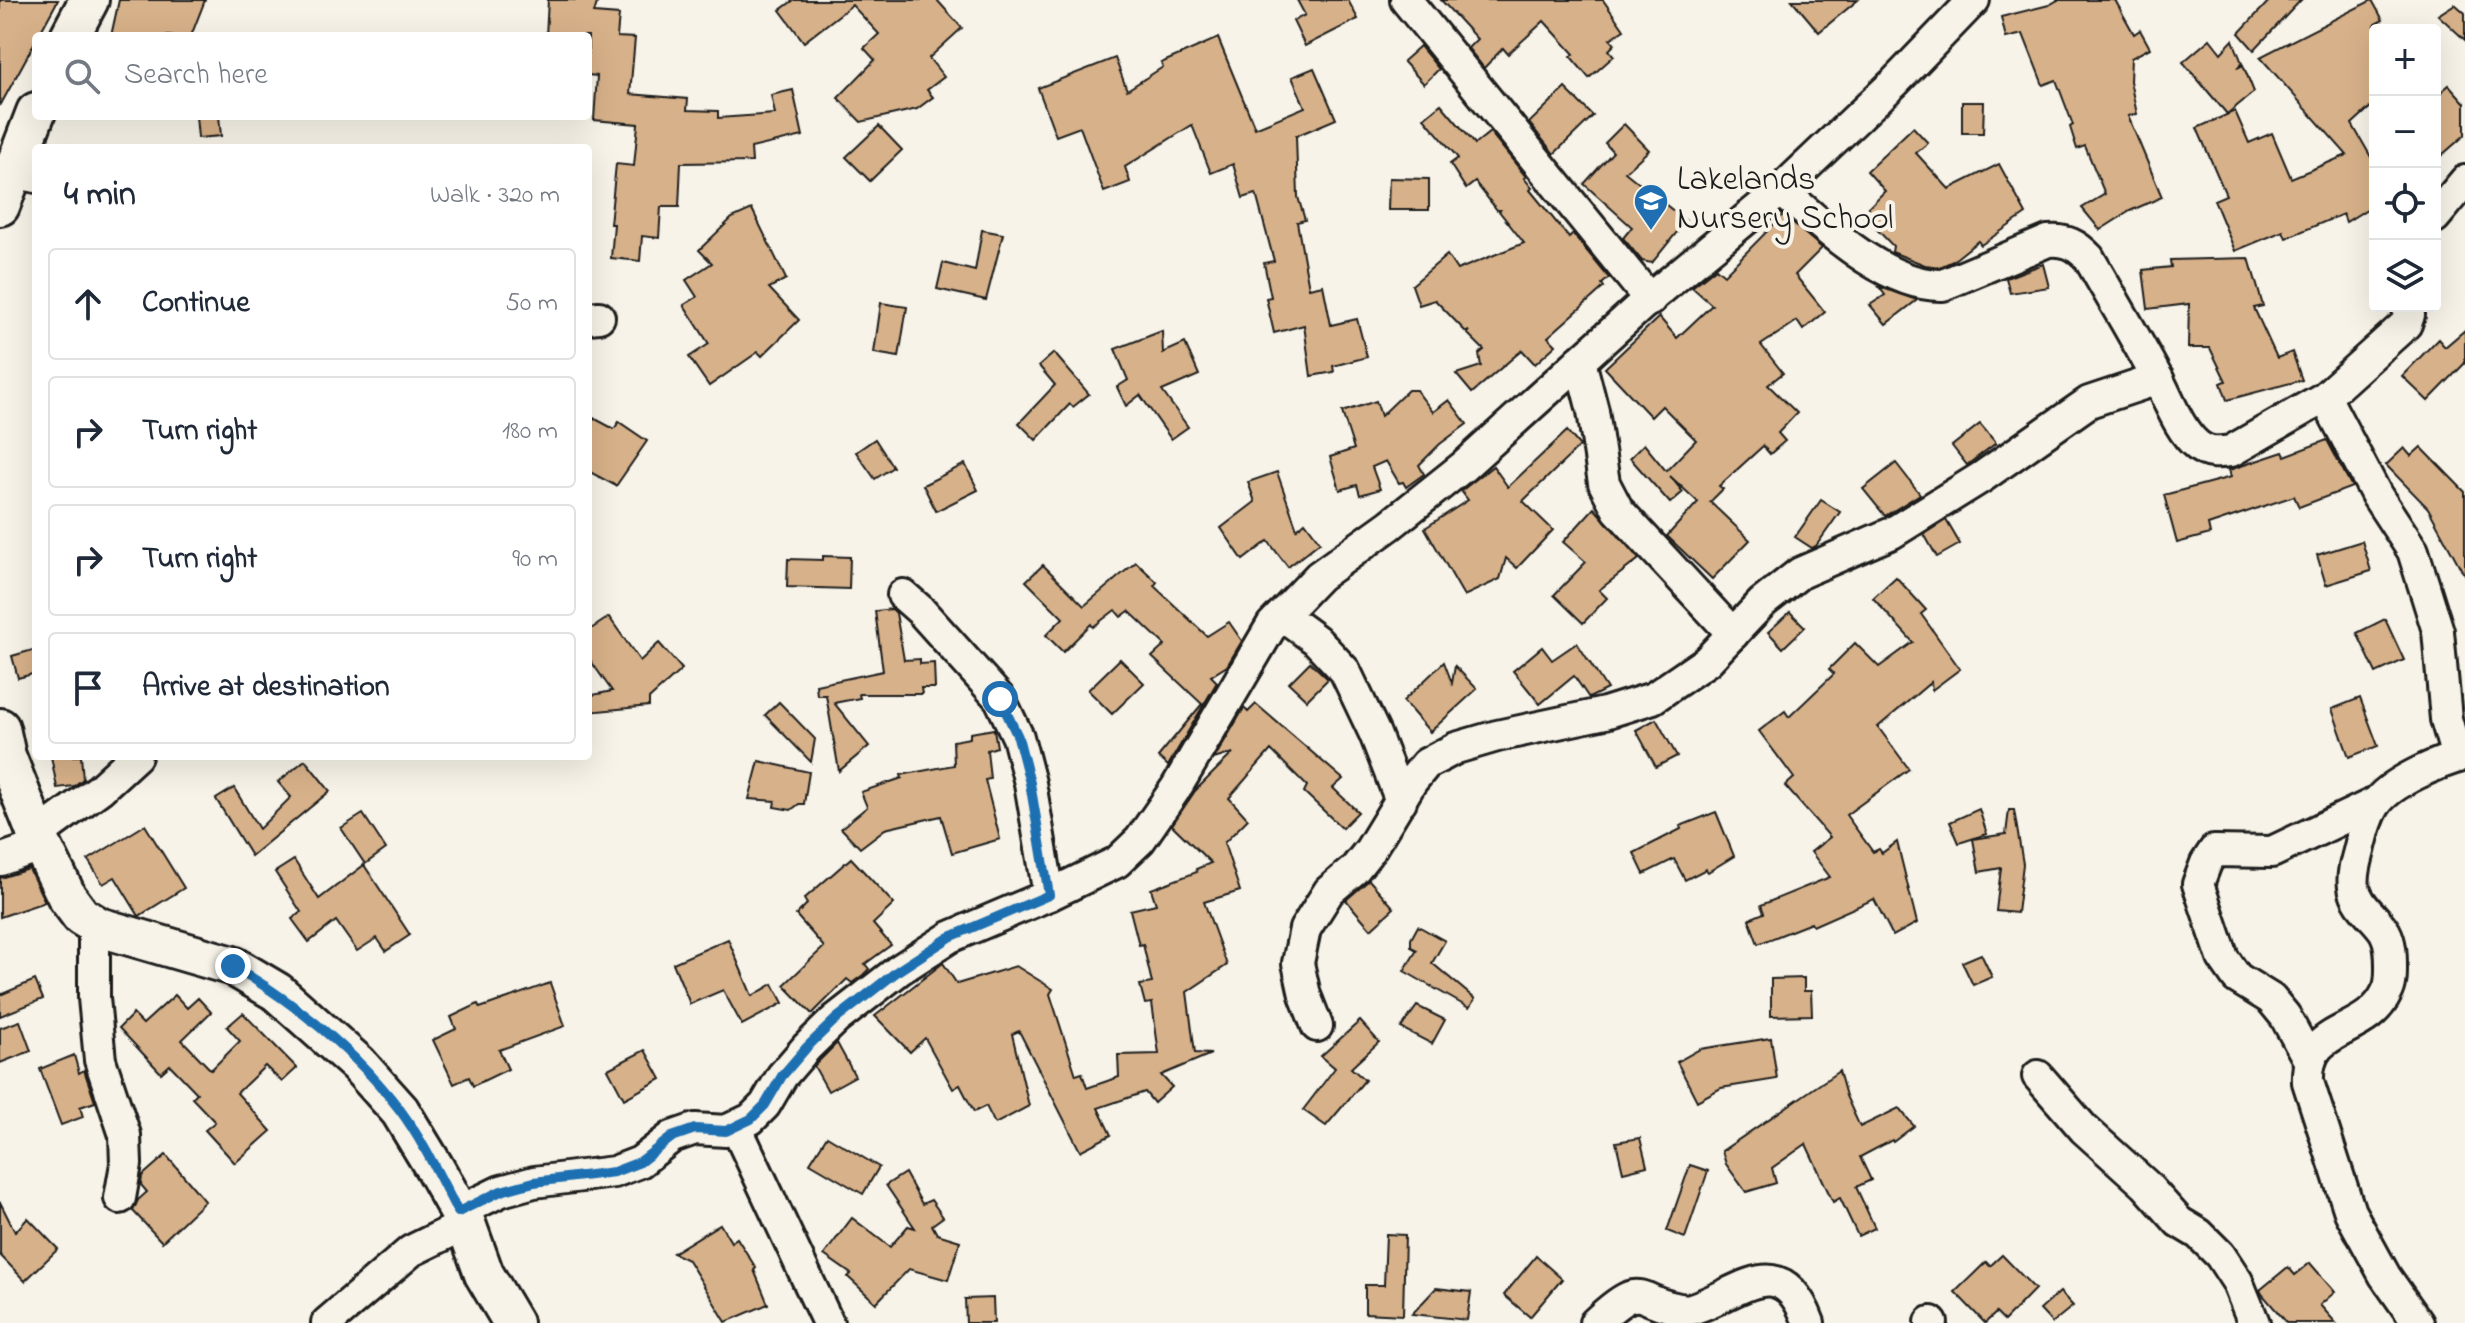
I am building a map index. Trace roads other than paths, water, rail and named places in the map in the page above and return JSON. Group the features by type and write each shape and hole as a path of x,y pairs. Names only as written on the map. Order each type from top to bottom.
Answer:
{"street":[{"path":"72,32 89,0"},
{"path":"1406,0 1650,300"},
{"path":"327,1323 411,1251 501,1191 534,1182 614,1172 640,1162 672,1137 695,1129 726,1131 751,1119 765,1105 782,1076 807,1047 836,1019 899,970 950,937 1117,862 1140,840 1176,788 1272,625 1319,576 1464,466 1650,300 1781,190 1895,82 1974,0"},
{"path":"11,185 33,120"},
{"path":"2441,210 2465,181"},
{"path":"1781,190 1849,246 1903,277 1925,285 1943,285 2048,241 2061,240 2073,244 2089,258 2187,434 2206,451 2217,454 2231,451 2325,397 2406,324 2409,312"},
{"path":"1580,361 1593,411 1604,483 1618,510 1733,634"},
{"path":"1317,1026 1305,995 1298,963 1305,929 1329,891 1354,870 1370,850 1412,781 1426,764 1456,748 1497,736 1605,713 1653,698 1707,661 1762,603 1800,573 1892,533 1982,477 2089,402 2158,379"},
{"path":"2310,1062 2278,1007 2271,999 2237,978 2223,958 2198,884 2206,863 2214,851 2272,852 2377,802 2403,781 2461,756 2446,719 2438,631 2413,551 2377,496 2325,397"},
{"path":"903,595 1000,699 1018,737 1030,783 1049,895"},
{"path":"1282,615 1316,640 1345,671 1375,734 1401,801"},
{"path":"0,728 6,756 39,840 67,897 81,916 138,940 233,966 277,992 358,1064 400,1111 462,1218 484,1274 513,1323"},
{"path":"0,860 39,840 132,760"},
{"path":"2377,802 2365,825 2355,868 2354,889 2363,906 2386,933 2392,954 2387,992 2366,1018 2322,1042 2313,1052 2308,1082 2350,1212 2385,1276 2418,1323"},
{"path":"94,924 94,998 100,1060 125,1135 126,1164 120,1198"},
{"path":"2038,1076 2084,1129 2146,1185 2179,1222 2199,1234 2220,1255 2237,1281 2254,1323"},
{"path":"736,1127 828,1323"},
{"path":"1595,1323 1614,1305 1633,1295 1688,1310 1761,1280 1784,1286 1799,1303 1809,1323"}],"place":[{"name":"Lakelands Nursery School","path":"1651,232"}]}
